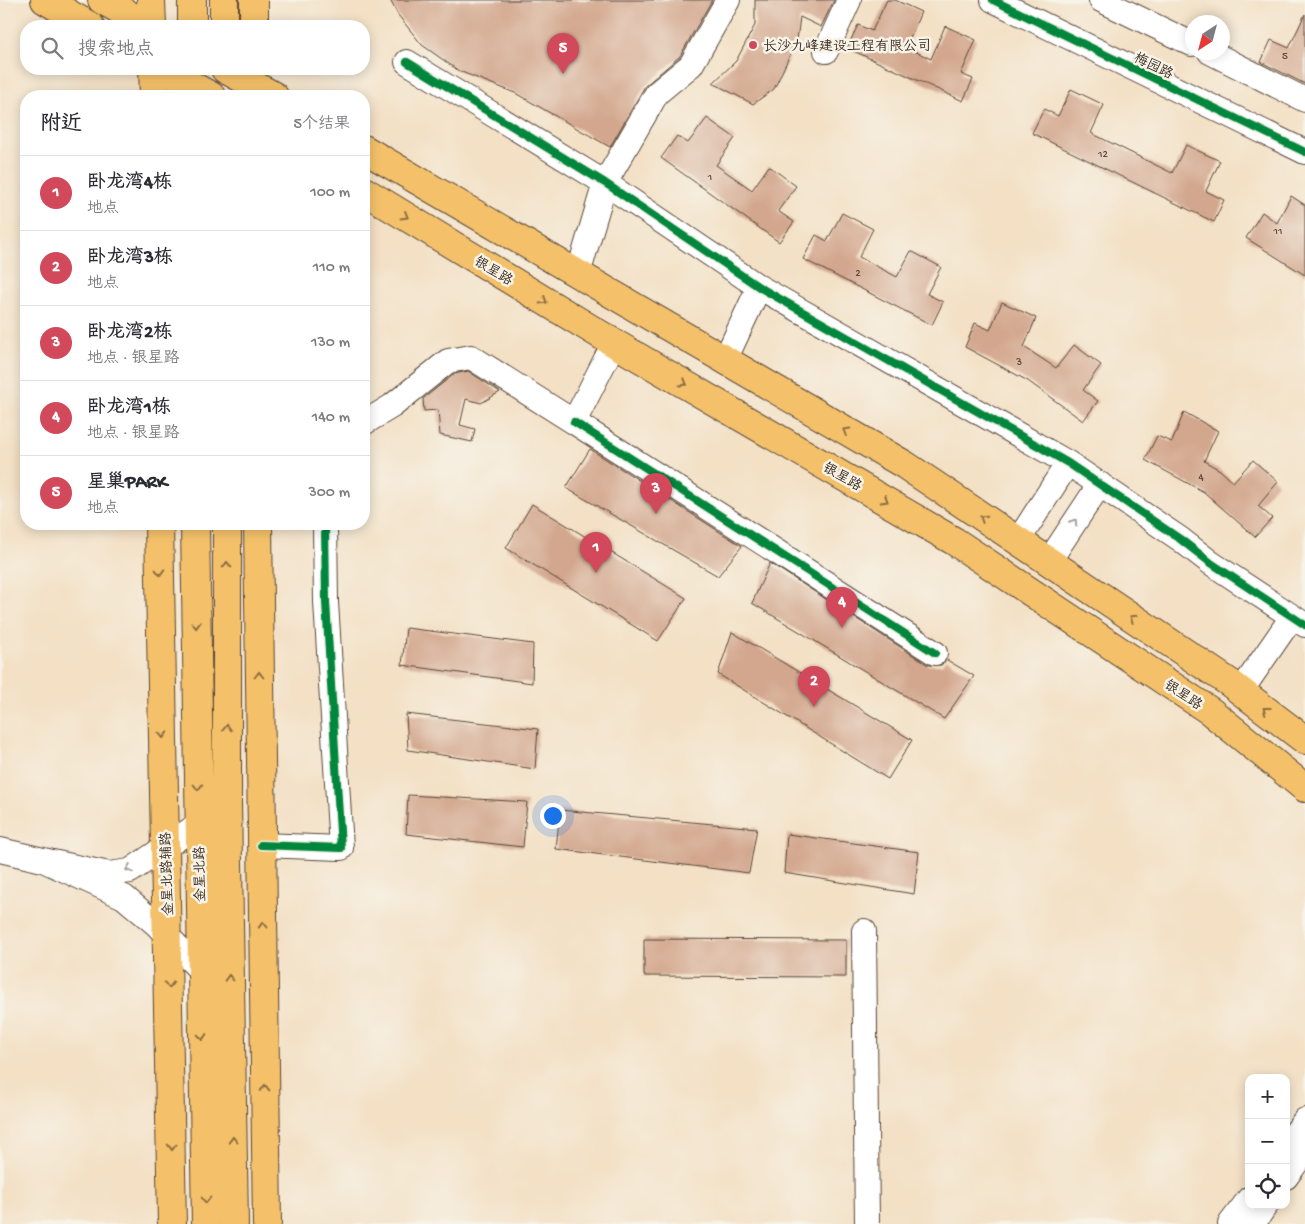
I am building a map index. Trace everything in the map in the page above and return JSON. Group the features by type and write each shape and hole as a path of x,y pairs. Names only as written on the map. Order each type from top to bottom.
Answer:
{"main road":[{"path":"45,0 80,20"},
{"path":"102,0 139,20"},
{"path":"150,20 151,0"},
{"path":"192,0 192,20"},
{"path":"224,0 224,20"},
{"path":"254,0 254,20"},
{"path":"153,75 154,90"},
{"path":"174,75 197,87"},
{"path":"226,76 261,87"},
{"path":"370,152 905,465 1241,691 1305,740"},
{"name":"银星路","path":"370,195 614,343 954,540 1210,711 1305,788"},
{"name":"金星北路辅路","path":"159,530 172,1224"},
{"name":"金星北路","path":"195,530 200,970 206,1224"},
{"name":"金星北路","path":"226,530 227,802 234,1224"},
{"path":"258,530 267,1224"}],"street":[{"path":"578,274 605,183 657,93 691,65 728,0"},
{"path":"826,51 849,0"},
{"name":"梅园路","path":"993,0 1305,152"},
{"name":"梅园路","path":"1011,0 1305,143"},
{"path":"1101,0 1185,41"},
{"path":"1226,60 1305,100"},
{"path":"407,62 605,183 758,287 1068,463 1180,539 1211,564 1298,621 1241,691"},
{"path":"725,360 758,287"},
{"path":"574,422 614,343"},
{"path":"370,419 392,406 448,361 471,356 935,653"},
{"path":"1018,541 1068,463"},
{"path":"1048,561 1100,484"},
{"path":"262,846 341,848 326,602 325,530"},
{"path":"0,850 109,874 130,871 199,824"},
{"path":"43,860 124,897 168,936 200,970"},
{"path":"864,931 867,1224"},
{"path":"1290,1171 1300,1152 1305,1120"},
{"path":"1230,1224 1245,1204"},
{"path":"1253,1224 1263,1209"}],"building":[{"path":"390,0 712,0 680,56 645,86 610,147 515,93 459,71 422,45 398,15"},
{"path":"755,0 834,0 821,27 800,17 797,40 774,89 753,104 713,83 736,61 755,25"},
{"path":"887,0 895,0 921,12 906,47 931,59 945,26 976,40 961,74 973,79 963,101 847,48 858,25 872,31"},
{"path":"1305,14 1305,84 1261,62 1271,40 1289,48"},
{"path":"1071,89 1104,105 1091,133 1172,173 1186,145 1220,161 1206,191 1224,200 1214,222 1032,133 1044,109 1058,116"},
{"path":"707,118 735,138 716,165 752,190 769,166 796,186 778,211 794,222 779,242 661,158 677,136 688,143"},
{"path":"1291,196 1305,205 1305,275 1246,238 1262,212 1277,223"},
{"path":"842,213 873,229 859,257 897,277 911,251 941,267 927,294 943,302 932,325 803,259 816,235 827,241"},
{"path":"1002,302 1036,318 1024,347 1056,368 1074,345 1101,365 1083,390 1098,401 1083,421 1028,381 965,347 975,323 990,330"},
{"path":"468,371 500,392 481,403 466,399 460,425 475,429 472,442 440,435 438,410 424,411 423,399 454,374"},
{"path":"1184,412 1218,431 1204,461 1220,470 1233,482 1253,460 1278,482 1258,506 1272,518 1255,537 1204,492 1145,460 1157,436 1172,442"},
{"path":"590,449 742,546 718,576 566,488"},
{"path":"532,504 686,598 658,641 506,548"},
{"path":"770,563 928,665 941,665 947,660 974,676 944,719 752,603"},
{"path":"406,628 533,644 532,683 402,665"},
{"path":"732,632 912,740 888,779 718,674"},
{"path":"406,714 538,729 535,769 408,750"},
{"path":"408,795 527,802 523,847 406,834"},
{"path":"560,810 757,828 749,873 556,849"},
{"path":"787,834 919,852 914,894 784,873"},
{"path":"644,939 846,940 846,977 644,976"}],"cycle path":[{"path":"993,0 1305,152"},
{"path":"407,62 605,183 759,287 1068,463 1180,539 1211,563 1305,625"},
{"path":"574,422 935,653"},
{"path":"261,845 341,848 326,602 325,530"}],"place":[{"name":"长沙九峰建设工程有限公司","path":"753,45"},
{"name":"星巢PARK","path":"563,74"},
{"name":"卧龙湾2栋","path":"656,514"},
{"name":"卧龙湾4栋","path":"596,573"},
{"name":"卧龙湾1栋","path":"842,628"},
{"name":"卧龙湾3栋","path":"814,707"}]}
